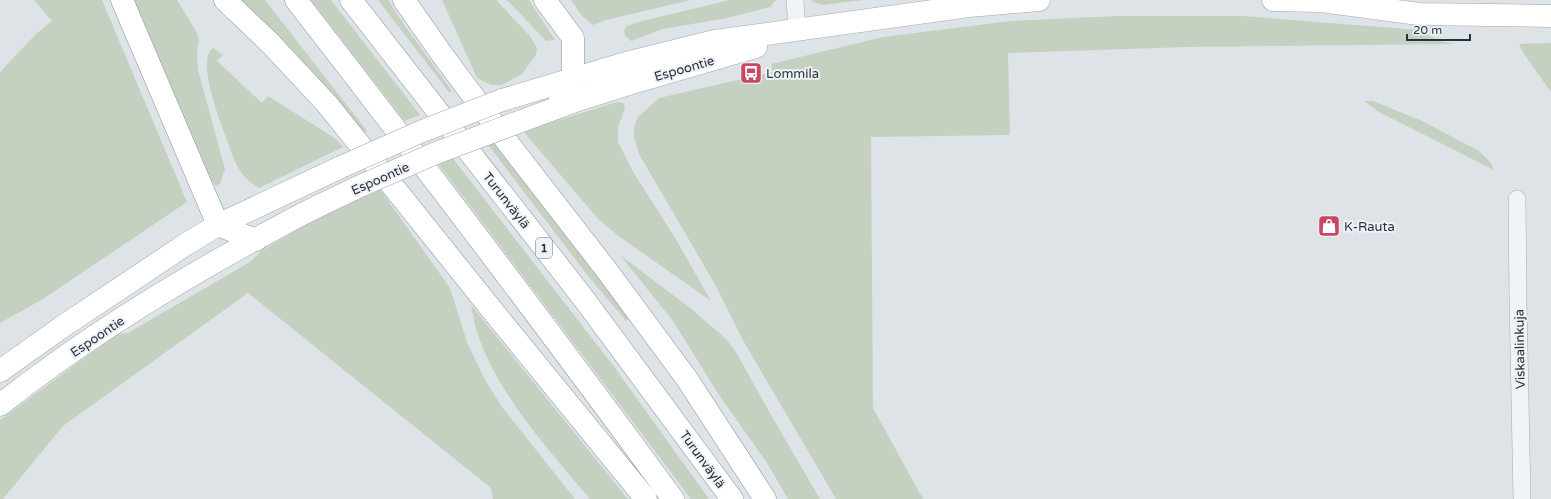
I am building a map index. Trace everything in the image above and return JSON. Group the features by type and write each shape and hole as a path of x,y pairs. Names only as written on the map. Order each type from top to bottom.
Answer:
{"main road":[{"path":"122,0 218,225 256,240"},
{"path":"224,0 270,43 327,104 646,499"},
{"path":"296,0 589,383 673,499"},
{"name":"Turunväylä","path":"352,0 580,293 732,499"},
{"path":"404,0 440,53 608,272 683,373 765,499"},
{"path":"545,0 573,38 573,80 556,108"},
{"name":"Espoontie","path":"0,371 62,327 188,242 218,225 341,167 420,132 502,100 626,63 715,41 797,31 969,6 1039,0"},
{"path":"1273,0 1330,1 1419,14 1551,16"},
{"name":"Espoontie","path":"0,405 34,378 138,308 281,225 358,187 436,153 556,108 632,83 746,51 797,31"}],"street":[{"path":"795,0 797,31"},
{"name":"Viskaalinkuja","path":"1517,199 1522,499"}],"green space":[{"path":"34,0 102,0 187,202 43,299 0,323 0,72 36,34 52,21"},
{"path":"132,0 177,0 196,31 199,40 197,52 198,70 225,169 220,184 216,186 210,179"},
{"path":"240,0 265,0 367,131 362,133 298,56"},
{"path":"311,0 331,0 420,115 405,121"},
{"path":"378,0 388,0 452,91 449,92"},
{"path":"442,0 496,0 530,36 537,48 536,55 522,74 502,85 491,85 477,78"},
{"path":"507,0 529,0 555,40 546,41"},
{"path":"571,0 691,0 606,20 593,25 582,16"},
{"path":"730,0 776,0 770,7 727,18 663,29 631,41 625,36 624,30 627,26"},
{"path":"811,0 864,0 822,5"},
{"path":"1117,16 1243,16 1419,30 1437,40 1454,44 1186,47 1008,53 1010,135 871,137 873,408 923,499 836,499 744,342 716,286 639,154 634,137 634,127 638,117 659,98 773,72 771,64 883,37 1010,21"},
{"path":"1551,43 1551,92 1524,54 1519,44"},
{"path":"213,48 223,55 217,61 262,103 268,96 336,139 343,147 259,188 251,182 244,176 236,164 212,96 207,72 207,58 208,54"},
{"path":"1364,101 1373,101 1422,121 1479,151 1491,163 1494,170 1379,112"},
{"path":"617,102 623,103 625,109 618,127 618,142 632,170 677,241 711,301 620,237 599,220 523,131"},
{"path":"493,139 628,314 629,319 626,321 588,276 486,142"},
{"path":"451,156 615,368 709,499 691,499 437,162"},
{"path":"377,185 450,288 467,342 484,378 502,407 575,499 493,499 491,488 248,293 63,426 3,499 0,499 0,420 117,334 128,333 250,262 261,251 362,191"},
{"path":"620,255 689,307 725,338 736,352 820,499 788,499 767,463 717,392 673,321"},
{"path":"471,305 628,499 590,499 541,440 510,398 496,376 476,329"}],"place":[{"name":"Lommila","path":"751,73"},
{"name":"K-Rauta","path":"1329,226"}]}
